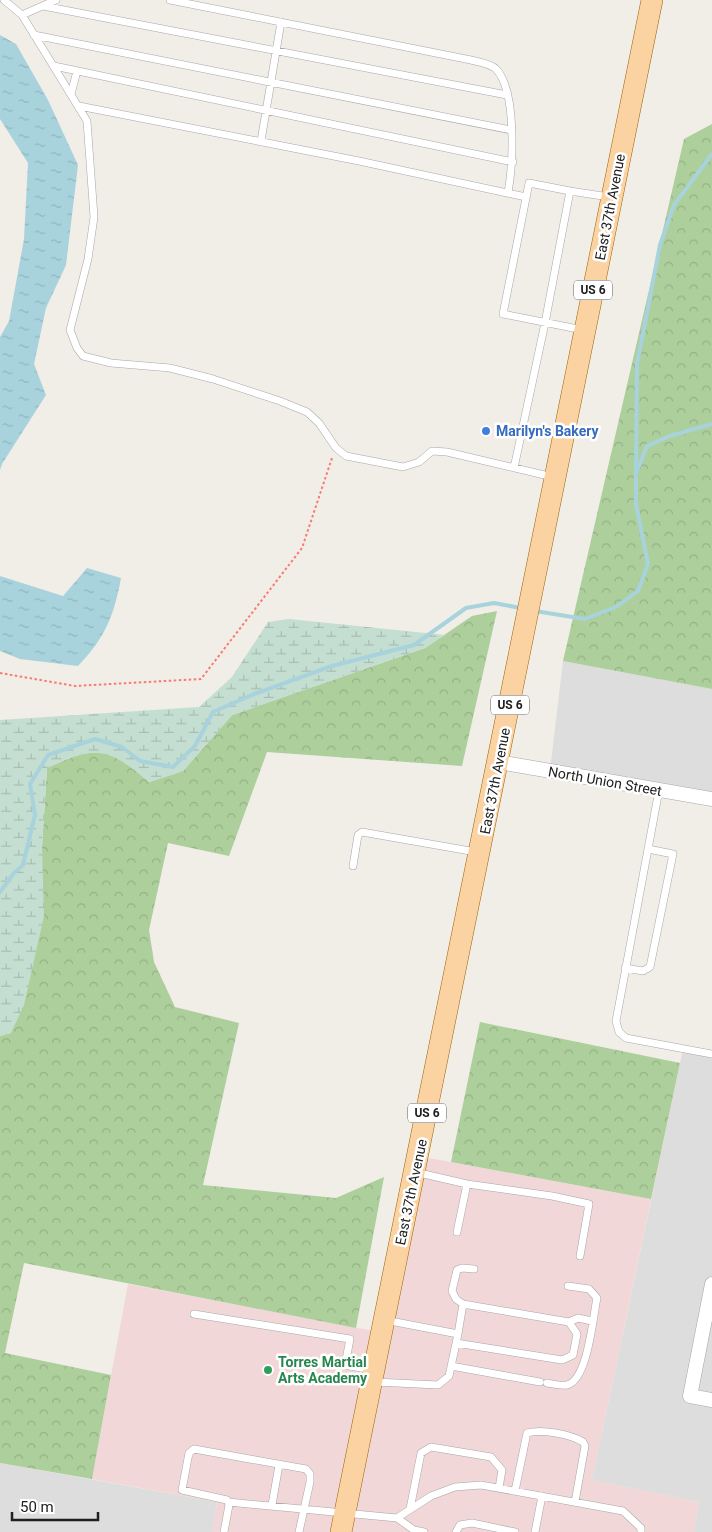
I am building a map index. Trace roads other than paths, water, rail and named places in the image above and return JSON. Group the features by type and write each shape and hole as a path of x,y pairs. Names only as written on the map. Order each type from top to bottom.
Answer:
{"main road":[{"name":"East 37th Avenue","path":"343,1522 499,762 652,0"}],"street":[{"name":"North Union Street","path":"499,762 712,799"},
{"path":"712,1284 690,1396 712,1400"}],"lane":[{"path":"4,0 22,15 87,121 94,217 88,258 70,330 77,348 83,356 93,360 170,368 214,379 280,401 307,412 319,423 336,448 346,456 403,467 419,462 432,451 447,452 556,478"},
{"path":"22,15 56,0"},
{"path":"170,0 471,60 494,67 504,79 511,130 513,162 508,193"},
{"path":"42,6 507,95"},
{"path":"261,141 281,22"},
{"path":"34,35 511,130"},
{"path":"54,66 513,162"},
{"path":"72,94 76,71"},
{"path":"79,106 261,141 526,197"},
{"path":"585,331 503,314 526,197 529,183 612,197"},
{"path":"514,468 545,323 570,191"},
{"path":"659,790 616,1009 616,1021 619,1032 634,1040 712,1054"},
{"path":"353,866 358,835 362,832 480,853"},
{"path":"625,968 643,971 650,967 673,854 648,849"},
{"path":"415,1172 467,1184 552,1196 589,1204 580,1256"},
{"path":"456,1232 467,1184"},
{"path":"474,1269 462,1268 454,1275 452,1291 456,1299 463,1304 569,1322 578,1318 592,1321"},
{"path":"452,1366 543,1383 567,1385 576,1380 584,1367 597,1298 594,1292 568,1286"},
{"path":"194,1314 350,1339 345,1364 373,1376 438,1385 450,1376 463,1304"},
{"path":"385,1320 458,1334"},
{"path":"456,1342 562,1360 573,1356 576,1345 577,1334 569,1322"},
{"path":"515,1491 526,1433 547,1433 577,1438 585,1446 575,1502"},
{"path":"410,1509 422,1453 431,1447 491,1457 502,1470 499,1488"},
{"path":"299,1532 304,1508 310,1474 306,1469 191,1450 182,1490 228,1502 304,1508 343,1522 397,1518 431,1496 455,1487 481,1484 623,1511 641,1528 641,1532"},
{"path":"272,1505 279,1464"},
{"path":"535,1532 542,1496"},
{"path":"224,1532 228,1502"},
{"path":"397,1518 414,1530 424,1532"},
{"path":"456,1532 460,1524 472,1523 516,1532"}],"water":[{"path":"0,35 16,44 48,100 78,165 66,265 46,308 34,364 46,395 0,470 0,337 9,321 24,239 28,163 0,119"},
{"path":"87,568 121,578 115,604 107,626 95,646 78,666 20,659 0,651 0,576 63,596"}],"waterway":[{"path":"636,470 637,364 660,245 674,205 712,154"},
{"path":"535,611 585,619 616,607 638,591 648,564 636,504 636,473 647,446 670,436 712,424"},
{"path":"0,892 14,873 23,865 35,815 30,784 48,755 95,739 122,747 140,761 173,767 195,746 213,712 254,694 332,666 414,645 466,608 494,603 521,608"}],"place":[{"name":"Marilyn's Bakery","path":"486,431"},
{"name":"Torres Martial Arts Academy","path":"268,1370"}]}
